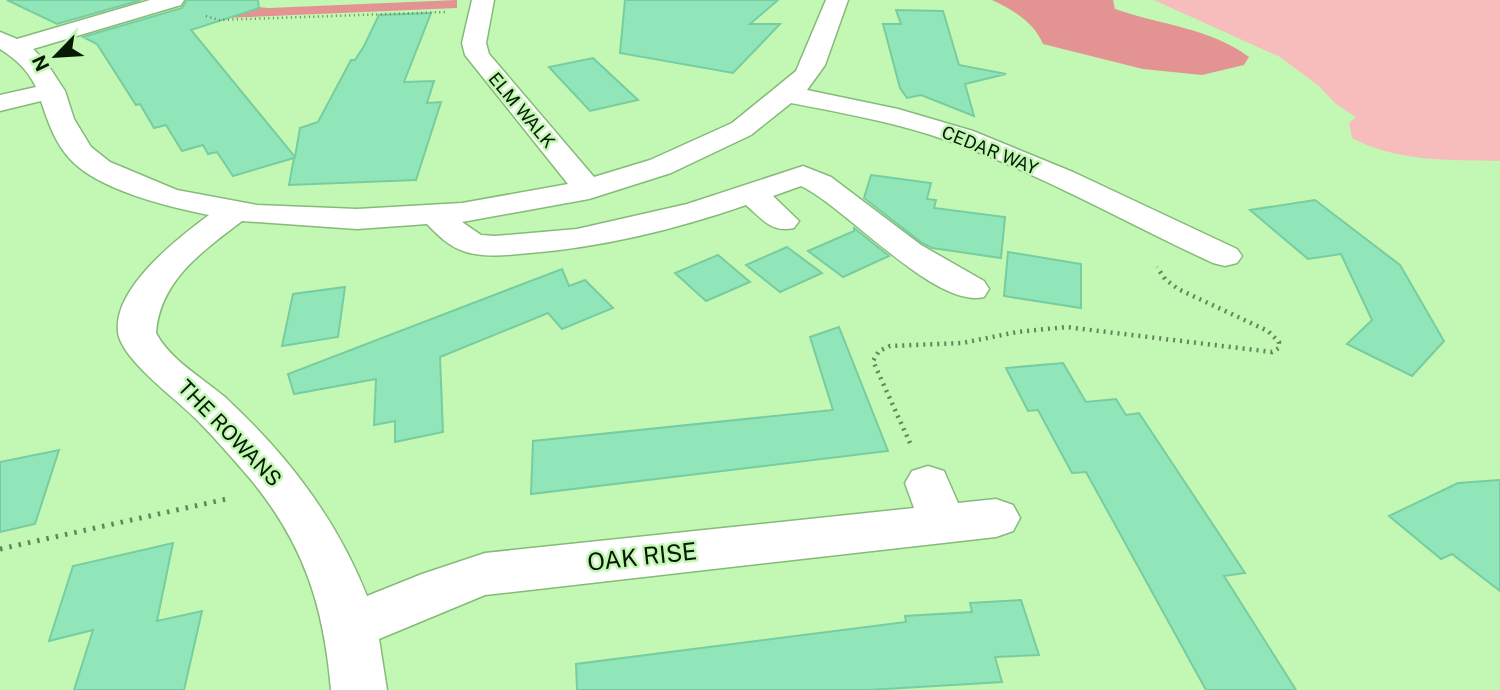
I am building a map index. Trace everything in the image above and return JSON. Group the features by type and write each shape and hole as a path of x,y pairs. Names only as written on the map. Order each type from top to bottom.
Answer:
{"street":[{"path":"8,43 35,63 52,91 60,121 69,139 99,168 160,195 232,213 315,218 436,215 502,207 589,190 669,163 721,140 757,119 802,81 837,0"},
{"path":"8,43 171,1"},
{"name":"ELM WALK","path":"485,14 474,43 477,55 589,190"},
{"path":"0,103 52,91"},
{"name":"CEDAR WAY","path":"787,94 888,114 962,136 1009,155 1172,245 1225,256"},
{"path":"436,215 463,240 495,246 605,234 696,212 803,175 820,183 909,252 971,289"},
{"path":"751,193 783,221"},
{"name":"THE ROWANS","path":"232,213 185,249 166,269 142,307 137,333 152,354 211,409 283,486 304,515 332,566 350,627 359,690"},
{"name":"OAK RISE","path":"350,627 457,582 485,574 935,503 996,518"}],"path":[{"path":"171,1 219,20 485,14"},
{"path":"935,503 873,361 883,348 896,345 961,343 1017,332 1066,327 1272,352 1279,348 1276,337 1261,327 1172,285 1157,267 1172,245"},
{"path":"0,549 283,486"}],"shaded area":[{"path":"457,0 457,8 224,18 217,4 269,8"},
{"path":"992,0 1113,0 1115,9 1202,33 1249,57 1244,65 1202,75 1143,69 1043,44 1028,23"},
{"path":"1154,0 1500,0 1500,161 1405,156 1369,146 1352,138 1349,123 1356,117 1336,104 1319,86 1280,57"}],"building":[{"path":"7,0 141,0 57,24"},
{"path":"187,0 258,0 259,8 191,30 295,157 300,128 318,122 351,60 355,60 364,46 379,15 431,13 404,82 434,81 427,103 441,102 416,180 289,185 294,158 233,176 217,152 208,154 203,145 182,151 166,125 154,128 97,44 83,37 182,8"},
{"path":"625,0 778,0 750,24 780,24 733,73 620,53"},
{"path":"896,10 943,11 959,65 1006,74 965,84 974,116 921,95 907,98 900,88 883,24 901,24"},
{"path":"593,58 638,100 590,111 549,67"},
{"path":"871,175 931,183 927,199 936,200 934,208 1005,217 1001,258 932,248 922,243 864,198"},
{"path":"1315,200 1400,265 1444,341 1412,376 1347,344 1372,320 1341,254 1308,259 1250,210"},
{"path":"854,228 889,256 843,277 808,251 854,231"},
{"path":"787,247 822,273 780,292 746,265"},
{"path":"1008,252 1081,264 1081,308 1004,296"},
{"path":"718,255 750,282 706,301 675,273"},
{"path":"562,269 569,286 585,280 613,308 562,329 548,313 440,357 443,432 395,442 395,421 374,425 376,379 294,394 288,374"},
{"path":"345,287 338,337 282,346 293,294"},
{"path":"839,327 888,451 531,494 533,441 833,410 810,337"},
{"path":"1063,363 1086,402 1116,399 1126,415 1139,413 1245,573 1224,576 1296,690 1206,690 1086,472 1072,473 1038,410 1028,411 1006,368"},
{"path":"59,450 35,524 0,532 0,462"},
{"path":"1500,480 1500,591 1452,554 1441,559 1389,516 1458,483"},
{"path":"173,543 157,621 202,611 184,690 74,690 93,630 49,641 73,566"},
{"path":"1021,600 1039,655 995,657 1002,682 869,690 577,690 576,664 906,622 905,616 972,612 970,603"}]}
